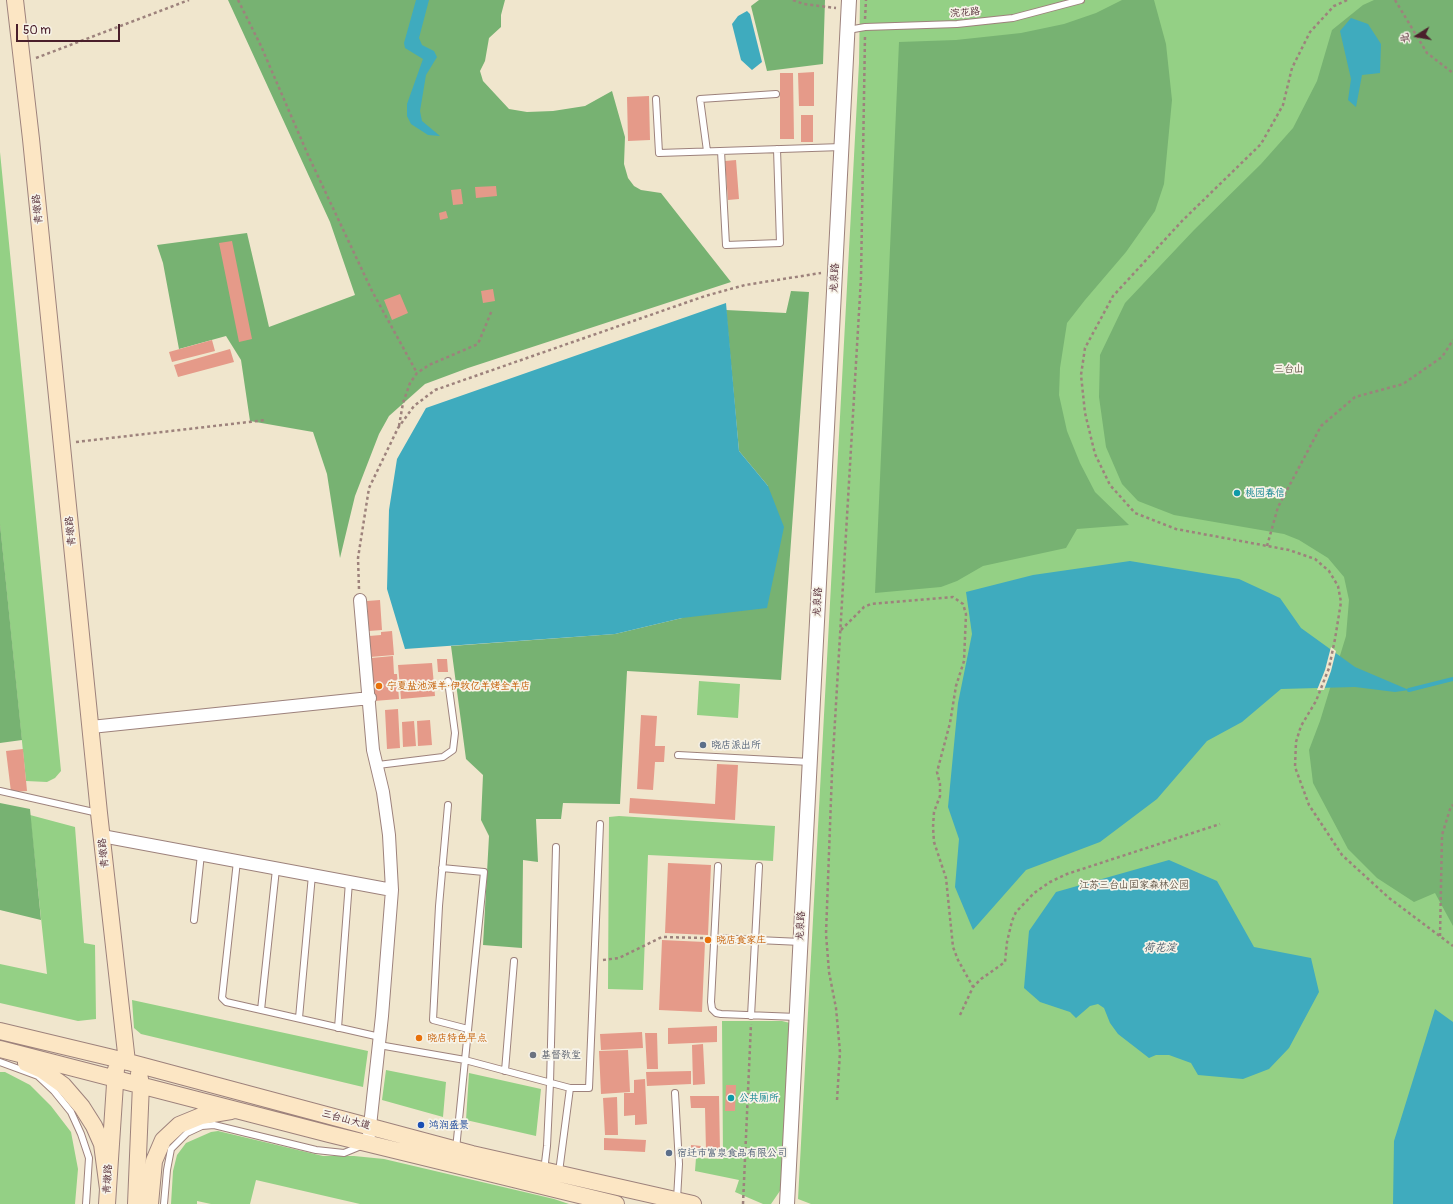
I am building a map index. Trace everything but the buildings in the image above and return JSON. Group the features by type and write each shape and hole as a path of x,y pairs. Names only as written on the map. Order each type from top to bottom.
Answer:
{"main road":[{"name":"青墩路","path":"15,0 62,443 99,813 127,1062 116,1078 107,1196"},
{"name":"三台山大道","path":"0,1031 127,1062 370,1127 542,1186 556,1179 616,1204"},
{"name":"三台山大道","path":"0,1049 141,1084 368,1144 455,1157 556,1179 693,1204"},
{"path":"0,1053 42,1070 63,1085 82,1107 94,1126 102,1144 107,1196"},
{"path":"127,1062 141,1084 136,1204"},
{"path":"150,1204 154,1161 162,1140 179,1125 196,1118 238,1110"}],"street":[{"name":"龙泉路","path":"787,1204 849,5"},
{"path":"360,600 370,698 373,750 378,765 389,835 392,890 379,1041 368,1144"},
{"path":"91,727 370,698"},
{"path":"102,836 392,890"}],"lane":[{"name":"浣花路","path":"848,30 865,27 957,24 1013,18 1081,0"},
{"path":"707,151 700,99 776,94"},
{"path":"656,100 658,153 842,147"},
{"path":"721,151 726,245 780,242 777,149"},
{"path":"378,765 443,757 454,750 455,734 448,681"},
{"path":"678,755 810,762"},
{"path":"0,790 99,813"},
{"path":"448,805 442,868 433,1020 468,1029"},
{"path":"237,861 222,998 226,1002 299,1018 379,1041 465,1060 570,1088 589,1088 600,824"},
{"path":"556,847 548,1146 556,1179"},
{"path":"194,920 201,854"},
{"path":"718,866 712,1009 716,1013 721,1014 797,1017"},
{"path":"751,1016 759,866"},
{"path":"442,868 484,872 455,1157"},
{"path":"261,1010 276,869"},
{"path":"299,1018 312,875"},
{"path":"338,1028 349,882"},
{"path":"714,938 801,942"},
{"path":"505,1071 514,961"},
{"path":"0,1062 38,1076 54,1091 71,1112 81,1134 89,1158 86,1204"},
{"path":"556,1179 570,1088"},
{"path":"675,1093 679,1164 677,1200"},
{"path":"164,1204 167,1170 171,1149 187,1133 202,1126 214,1125 316,1150 344,1153 368,1144"}],"path":[{"path":"22,63 189,0"},
{"path":"238,0 372,292 417,373"},
{"path":"794,0 804,4 849,5"},
{"path":"837,1100 840,1052 836,1008 829,972 826,934 832,772 861,278 866,0"},
{"path":"1346,0 1334,6 1310,32 1292,68 1284,106 1261,144 1182,221 1113,296 1085,348 1081,375 1085,413 1095,454 1110,485 1135,513 1176,529 1289,550 1315,559 1329,571 1338,586 1341,602 1335,639 1329,668 1316,701 1301,726 1296,742 1295,767 1309,805 1342,855 1389,898 1453,946"},
{"path":"1395,0 1427,53 1453,73"},
{"path":"360,600 358,558 369,488 398,428 414,406 435,390 729,289 745,285 835,271"},
{"path":"398,428 403,403 410,383 417,373 429,365 478,344 492,310"},
{"path":"1266,546 1278,507 1321,426 1355,397 1403,384 1442,357 1453,340"},
{"path":"62,443 266,420"},
{"path":"840,630 864,607 871,604 952,597 963,604 966,614 964,661 956,686 950,723 937,772 940,784 940,796 934,812 933,827 934,842 946,878 953,947 958,960 973,987"},
{"path":"1440,936 1442,835 1453,805"},
{"path":"960,1015 973,987 980,979 1005,962 1009,931 1016,912 1034,893 1050,882 1081,868 1220,824"},
{"path":"594,960 619,958 666,936 714,938"},
{"path":"743,1204 751,1016"},
{"path":"748,1102 775,1100 792,1103"}],"green space":[{"path":"228,0 505,0 501,15 501,27 489,38 485,61 480,71 483,81 509,109 527,112 553,111 585,106 612,91 625,137 624,164 628,178 634,186 641,190 661,193 731,282 468,368 425,384 389,416 379,434 355,496 340,558 327,474 313,432 250,421 241,360 226,336 179,349 163,263 157,245 247,233 269,327 355,295 330,222"},
{"path":"759,0 825,0 823,64 767,71 751,6"},
{"name":"江苏三台山国家森林公园","path":"860,0 1453,0 1453,1204 811,1204 798,1199 859,63"},
{"path":"1122,0 1154,0 1166,44 1172,100 1164,184 1155,211 1126,252 1067,323 1060,368 1059,395 1067,431 1080,463 1095,492 1129,525 1077,529 1066,548 983,566 957,581 941,587 875,593 899,42 956,40 1021,33 1064,24 1096,13"},
{"name":"三台山","path":"1374,0 1453,0 1453,926 1435,893 1414,902 1377,878 1348,849 1313,783 1309,750 1320,721 1346,636 1349,600 1344,577 1328,558 1299,540 1284,534 1174,515 1138,501 1122,484 1106,447 1099,397 1100,355 1125,303 1194,230 1261,164 1293,128 1317,81 1332,30 1363,5"},
{"path":"0,152 61,771 55,778 47,782 26,781 0,525"},
{"path":"791,291 809,292 781,680 627,671 620,804 563,803 561,819 536,819 538,862 523,860 522,948 483,945 489,836 481,820 483,775 466,759 451,646 615,634 682,618 768,486 739,451 726,310 786,313"},
{"path":"0,524 22,740 0,743"},
{"path":"699,681 740,684 738,718 697,715"},
{"path":"0,803 30,809 41,920 0,910"},
{"path":"30,815 75,827 84,943 95,945 96,1019 78,1021 0,1003 0,964 47,974"},
{"path":"619,816 775,826 773,861 648,855 643,990 608,989 609,817"},
{"path":"132,1000 368,1051 363,1087 141,1034 134,1028"},
{"path":"722,1021 782,1021 790,1023 784,1185 771,1204 763,1204 735,1192 739,1180 695,1171 696,1158 723,1159"},
{"path":"386,1070 446,1082 443,1117 382,1100"},
{"path":"0,1072 5,1072 30,1085 51,1106 71,1132 78,1169 75,1204 0,1204"},
{"path":"469,1073 541,1089 536,1136 466,1120"},
{"path":"218,1131 323,1156 354,1156 384,1159 554,1199 569,1204 360,1204 256,1180 250,1204 211,1204 197,1201 197,1204 171,1204 173,1171 177,1155 186,1143 211,1132"}],"water":[{"path":"416,0 429,0 419,38 422,45 434,51 437,57 426,75 420,111 422,121 440,136 428,135 411,124 407,116 407,104 423,59 405,48 404,43"},
{"path":"747,11 750,14 762,62 752,70 741,60 732,24 738,16"},
{"path":"1351,18 1368,24 1381,44 1380,73 1362,75 1356,107 1348,100 1351,79 1340,31"},
{"path":"726,303 739,451 768,486 784,527 767,608 682,618 615,634 405,649 387,589 389,510 397,459 426,408"},
{"path":"1130,561 1239,579 1280,598 1301,628 1355,667 1409,690 1395,692 1355,687 1281,689 1242,722 1207,741 1157,799 1100,842 1026,870 973,930 955,887 959,839 948,807 958,703 972,634 966,592 1033,575"},
{"name":"荷花淀","path":"1169,860 1217,881 1254,947 1311,958 1319,992 1289,1048 1269,1069 1243,1079 1198,1075 1191,1063 1169,1055 1156,1055 1149,1058 1118,1034 1110,1023 1104,1008 1098,1004 1090,1006 1076,1018 1070,1012 1040,1002 1024,988 1029,931 1056,892"},
{"path":"1435,1009 1453,1022 1453,1204 1393,1204 1394,1141"}],"pier":[{"path":"1331,647 1336,651 1331,671 1324,690 1317,690 1325,670"}],"waterway":[{"path":"1409,690 1453,679"}],"place":[{"name":"桃园春信","path":"1237,493"},
{"name":"宁夏盐池滩羊·伊牧亿羊烤全羊店","path":"379,686"},
{"name":"晓店派出所","path":"703,745"},
{"name":"晓店食家庄","path":"708,940"},
{"name":"晓店特色早点","path":"419,1038"},
{"name":"基督教堂","path":"533,1055"},
{"name":"公共厕所","path":"731,1098"},
{"name":"鸿润盛景","path":"421,1125"},
{"name":"宿迁市富泉食品有限公司","path":"669,1153"}]}
